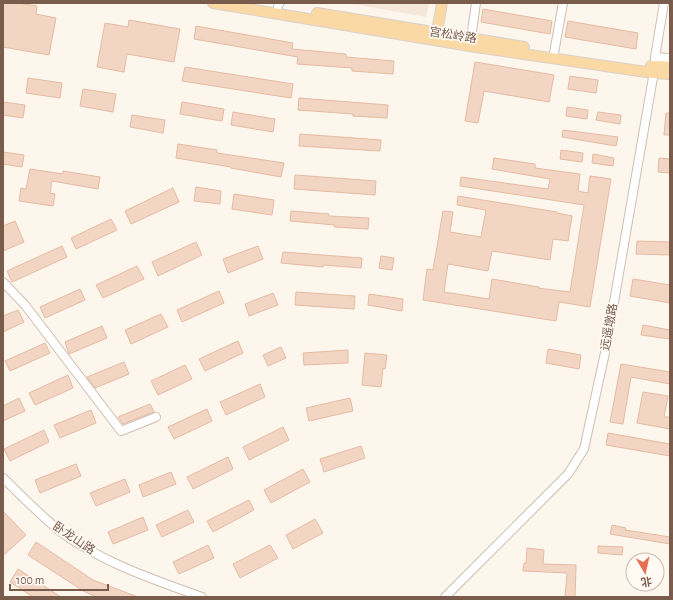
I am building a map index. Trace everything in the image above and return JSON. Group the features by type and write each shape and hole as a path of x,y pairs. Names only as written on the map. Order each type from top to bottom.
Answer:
{"main road":[{"path":"212,3 476,47 670,67"},
{"name":"宫松岭路","path":"252,3 279,5 554,53 654,65"},
{"path":"437,32 442,3"},
{"path":"654,65 670,74"}],"street":[{"path":"471,38 476,3"},
{"path":"554,53 563,3"},
{"name":"远遥墩路","path":"445,597 568,474 584,449 606,348 664,3"},
{"path":"654,65 670,58"},
{"path":"3,282 25,305 120,431 156,417"},
{"name":"卧龙山路","path":"3,478 62,532 100,555 148,577 202,597"}],"shaded area":[{"path":"347,3 429,3 426,17"}],"building":[{"path":"3,3 17,3 37,6 36,14 56,18 49,55 3,47"},
{"path":"483,9 552,21 550,34 481,22"},
{"path":"129,20 180,29 174,62 127,54 124,72 97,67 105,23 128,27"},
{"path":"568,21 638,33 636,49 565,37"},
{"path":"196,26 293,43 292,49 346,54 346,57 394,61 393,74 352,71 352,68 297,64 298,57 194,39"},
{"path":"475,62 554,75 549,102 484,91 478,123 465,121"},
{"path":"185,67 293,84 291,98 182,81"},
{"path":"570,76 598,80 596,93 568,89"},
{"path":"28,78 62,83 60,98 26,93"},
{"path":"83,89 116,94 113,112 80,106"},
{"path":"299,98 388,105 387,118 298,110"},
{"path":"3,102 25,105 23,118 3,115"},
{"path":"182,102 224,109 222,121 180,114"},
{"path":"567,107 588,110 587,119 566,116"},
{"path":"233,112 275,119 273,132 231,125"},
{"path":"598,112 621,115 620,124 596,120"},
{"path":"666,113 670,113 670,135 664,135"},
{"path":"132,115 165,120 163,133 130,127"},
{"path":"563,130 618,137 616,146 562,137"},
{"path":"300,134 381,140 380,151 299,146"},
{"path":"178,144 217,150 217,153 284,163 281,177 176,158"},
{"path":"561,150 583,153 582,162 560,159"},
{"path":"3,152 24,155 22,167 3,164"},
{"path":"593,154 614,158 613,166 592,163"},
{"path":"494,158 535,164 535,168 580,174 578,191 588,193 590,176 611,179 590,307 559,302 556,321 423,300 427,269 433,270 443,211 453,212 450,232 481,237 486,210 457,205 458,196 557,212 572,216 568,241 553,239 550,260 492,251 488,271 448,264 444,292 489,299 492,279 539,287 538,288 570,292 584,205 460,186 461,177 548,189 550,179 492,169"},
{"path":"659,158 670,159 670,173 658,172"},
{"path":"30,169 63,174 63,171 100,177 98,189 52,181 50,193 55,194 53,206 19,201 21,188 26,189"},
{"path":"295,175 376,181 375,195 294,189"},
{"path":"196,187 221,191 220,204 194,201"},
{"path":"173,188 179,202 131,224 125,211"},
{"path":"234,194 274,200 272,215 232,209"},
{"path":"291,211 329,214 329,216 369,218 368,229 334,227 335,225 290,221"},
{"path":"111,219 117,230 76,249 71,238"},
{"path":"15,221 24,242 3,251 3,226"},
{"path":"637,241 670,242 670,255 636,254"},
{"path":"196,242 202,255 158,276 152,262"},
{"path":"62,246 67,257 12,282 7,271"},
{"path":"258,246 263,259 228,273 223,259"},
{"path":"283,252 362,258 361,268 324,265 323,267 281,263"},
{"path":"381,256 394,258 392,270 379,268"},
{"path":"137,266 144,279 103,298 96,285"},
{"path":"633,279 670,285 670,303 630,296"},
{"path":"80,289 85,300 45,318 40,307"},
{"path":"219,291 224,303 182,322 177,310"},
{"path":"296,292 355,296 354,309 295,305"},
{"path":"273,293 278,305 249,316 245,304"},
{"path":"369,294 403,299 402,311 368,305"},
{"path":"18,310 24,322 3,332 3,316"},
{"path":"161,314 168,327 131,344 125,330"},
{"path":"643,325 670,330 670,339 641,335"},
{"path":"102,326 107,338 69,354 65,342"},
{"path":"238,341 243,353 205,371 199,359"},
{"path":"45,343 50,353 10,371 5,361"},
{"path":"281,347 286,358 268,366 263,355"},
{"path":"548,349 581,355 579,369 546,363"},
{"path":"348,350 348,363 304,365 303,353"},
{"path":"365,353 387,355 385,369 383,368 381,387 362,385"},
{"path":"124,362 129,374 95,388 87,377"},
{"path":"621,364 670,372 670,384 631,377 623,424 610,422"},
{"path":"185,365 192,379 158,395 151,381"},
{"path":"68,375 73,388 35,405 29,393"},
{"path":"260,384 265,397 226,415 220,402"},
{"path":"643,392 668,396 664,417 670,417 670,429 637,423"},
{"path":"19,398 25,411 3,421 3,406"},
{"path":"350,398 353,411 309,421 306,408"},
{"path":"150,404 154,412 123,424 118,417"},
{"path":"207,409 212,421 174,439 168,427"},
{"path":"91,410 96,423 60,438 54,425"},
{"path":"283,427 289,440 249,460 243,447"},
{"path":"44,430 49,442 10,461 4,449"},
{"path":"608,433 670,444 670,456 606,445"},
{"path":"361,446 365,458 324,472 320,459"},
{"path":"228,457 233,469 193,489 187,477"},
{"path":"76,464 81,476 40,493 35,480"},
{"path":"303,469 310,482 271,503 264,490"},
{"path":"171,472 176,484 143,497 139,485"},
{"path":"125,479 130,492 96,506 90,493"},
{"path":"249,500 254,510 213,532 207,521"},
{"path":"188,510 194,522 162,537 156,525"},
{"path":"3,511 26,535 5,554 3,552"},
{"path":"143,517 148,530 113,544 108,532"},
{"path":"315,519 323,533 293,549 286,535"},
{"path":"612,525 626,528 625,530 670,537 670,544 610,534"},
{"path":"36,542 93,580 138,597 97,597 85,592 28,555"},
{"path":"208,545 214,558 179,574 173,562"},
{"path":"270,545 278,558 240,578 233,564"},
{"path":"598,546 623,547 622,555 598,553"},
{"path":"527,548 544,550 543,564 576,565 575,597 565,597 567,573 523,571 524,563 526,563"},
{"path":"18,569 61,597 33,597 10,582"}]}
